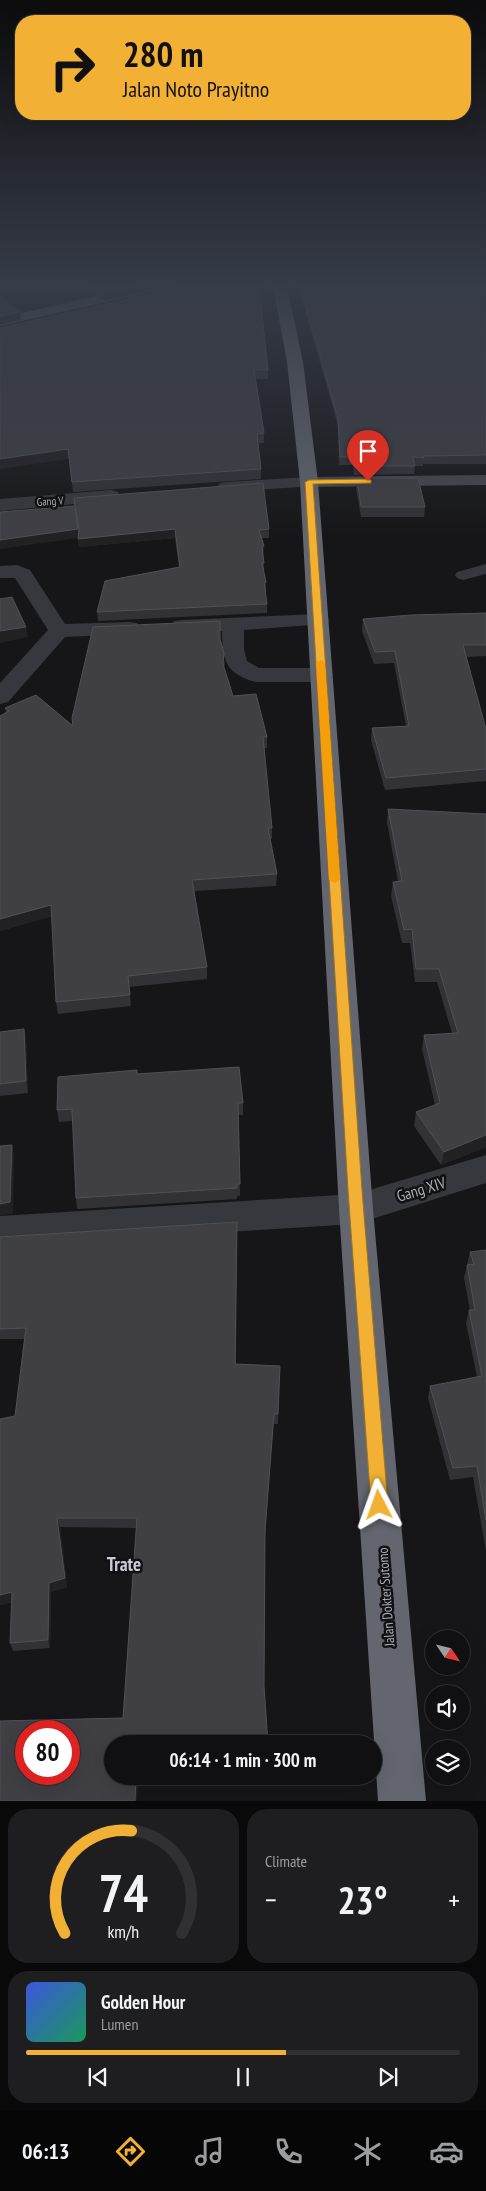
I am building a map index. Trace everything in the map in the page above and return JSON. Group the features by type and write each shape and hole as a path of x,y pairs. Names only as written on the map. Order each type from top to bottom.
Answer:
{"highway":[{"name":"Jalan Dokter Sutomo","path":"296,370 309,482 356,1209 402,1801"}],"street":[{"path":"212,488 309,482 486,480"},
{"name":"Gang V","path":"0,504 126,495"},
{"path":"0,572 17,570 23,574 59,632"},
{"path":"0,697 59,632 318,620"},
{"path":"233,624 234,659 240,668 256,675 322,675"},
{"name":"Gang XIV","path":"0,1232 356,1209 486,1169"}],"lane":[{"path":"463,575 486,569"}],"building":[{"path":"0,370 254,370 264,433 257,434 261,469 72,482 68,449 0,459"},
{"path":"324,370 486,370 486,455 413,457 415,466 355,466 354,457 340,457 338,418"},
{"path":"357,478 418,478 425,507 361,507"},
{"path":"263,483 269,529 259,530 264,546 262,546 264,563 262,563 266,582 264,582 267,604 97,612 105,581 180,567 175,529 78,539 79,529 75,508 78,529 0,540 0,512 75,506 74,498"},
{"path":"12,597 26,627 0,631 0,599"},
{"path":"486,613 486,645 463,645 486,729 486,769 386,778 372,728 409,726 395,651 375,652 363,619 411,615"},
{"path":"220,621 220,639 224,653 223,664 233,696 256,694 267,737 263,737 272,828 268,828 277,874 192,880 207,967 128,976 130,995 56,1002 51,905 0,919 0,716 9,711 5,708 36,695 73,726 72,718 93,627"},
{"path":"388,809 486,814 486,1135 444,1152 416,1112 440,1103 424,1035 458,1033 439,969 416,969 412,929 404,930 393,882 402,881"},
{"path":"24,1029 26,1081 0,1084 0,1032"},
{"path":"239,1067 243,1103 238,1103 240,1184 237,1184 237,1188 76,1198 72,1109 57,1110 58,1077 137,1070 137,1074"},
{"path":"12,1145 10,1202 0,1204 0,1146"},
{"path":"237,1222 235,1364 280,1366 278,1414 274,1414 265,1531 264,1686 267,1735 104,1735 104,1785 136,1785 135,1801 0,1801 0,1721 15,1721 15,1785 80,1785 80,1720 41,1720 123,1718 137,1518 57,1518 65,1578 49,1583 48,1640 10,1643 12,1592 0,1595 0,1419 15,1416 26,1328 0,1329 0,1237"},
{"path":"486,1250 486,1520 477,1466 453,1468 430,1386 482,1376 469,1310 475,1310 467,1265 474,1264 470,1252"}],"slow traffic":[{"path":"321,663 335,880"}],"district":[{"name":"Trate","path":"124,1564"}],"route":[{"path":"368,481 309,482 355,1190 379,1505"}]}
